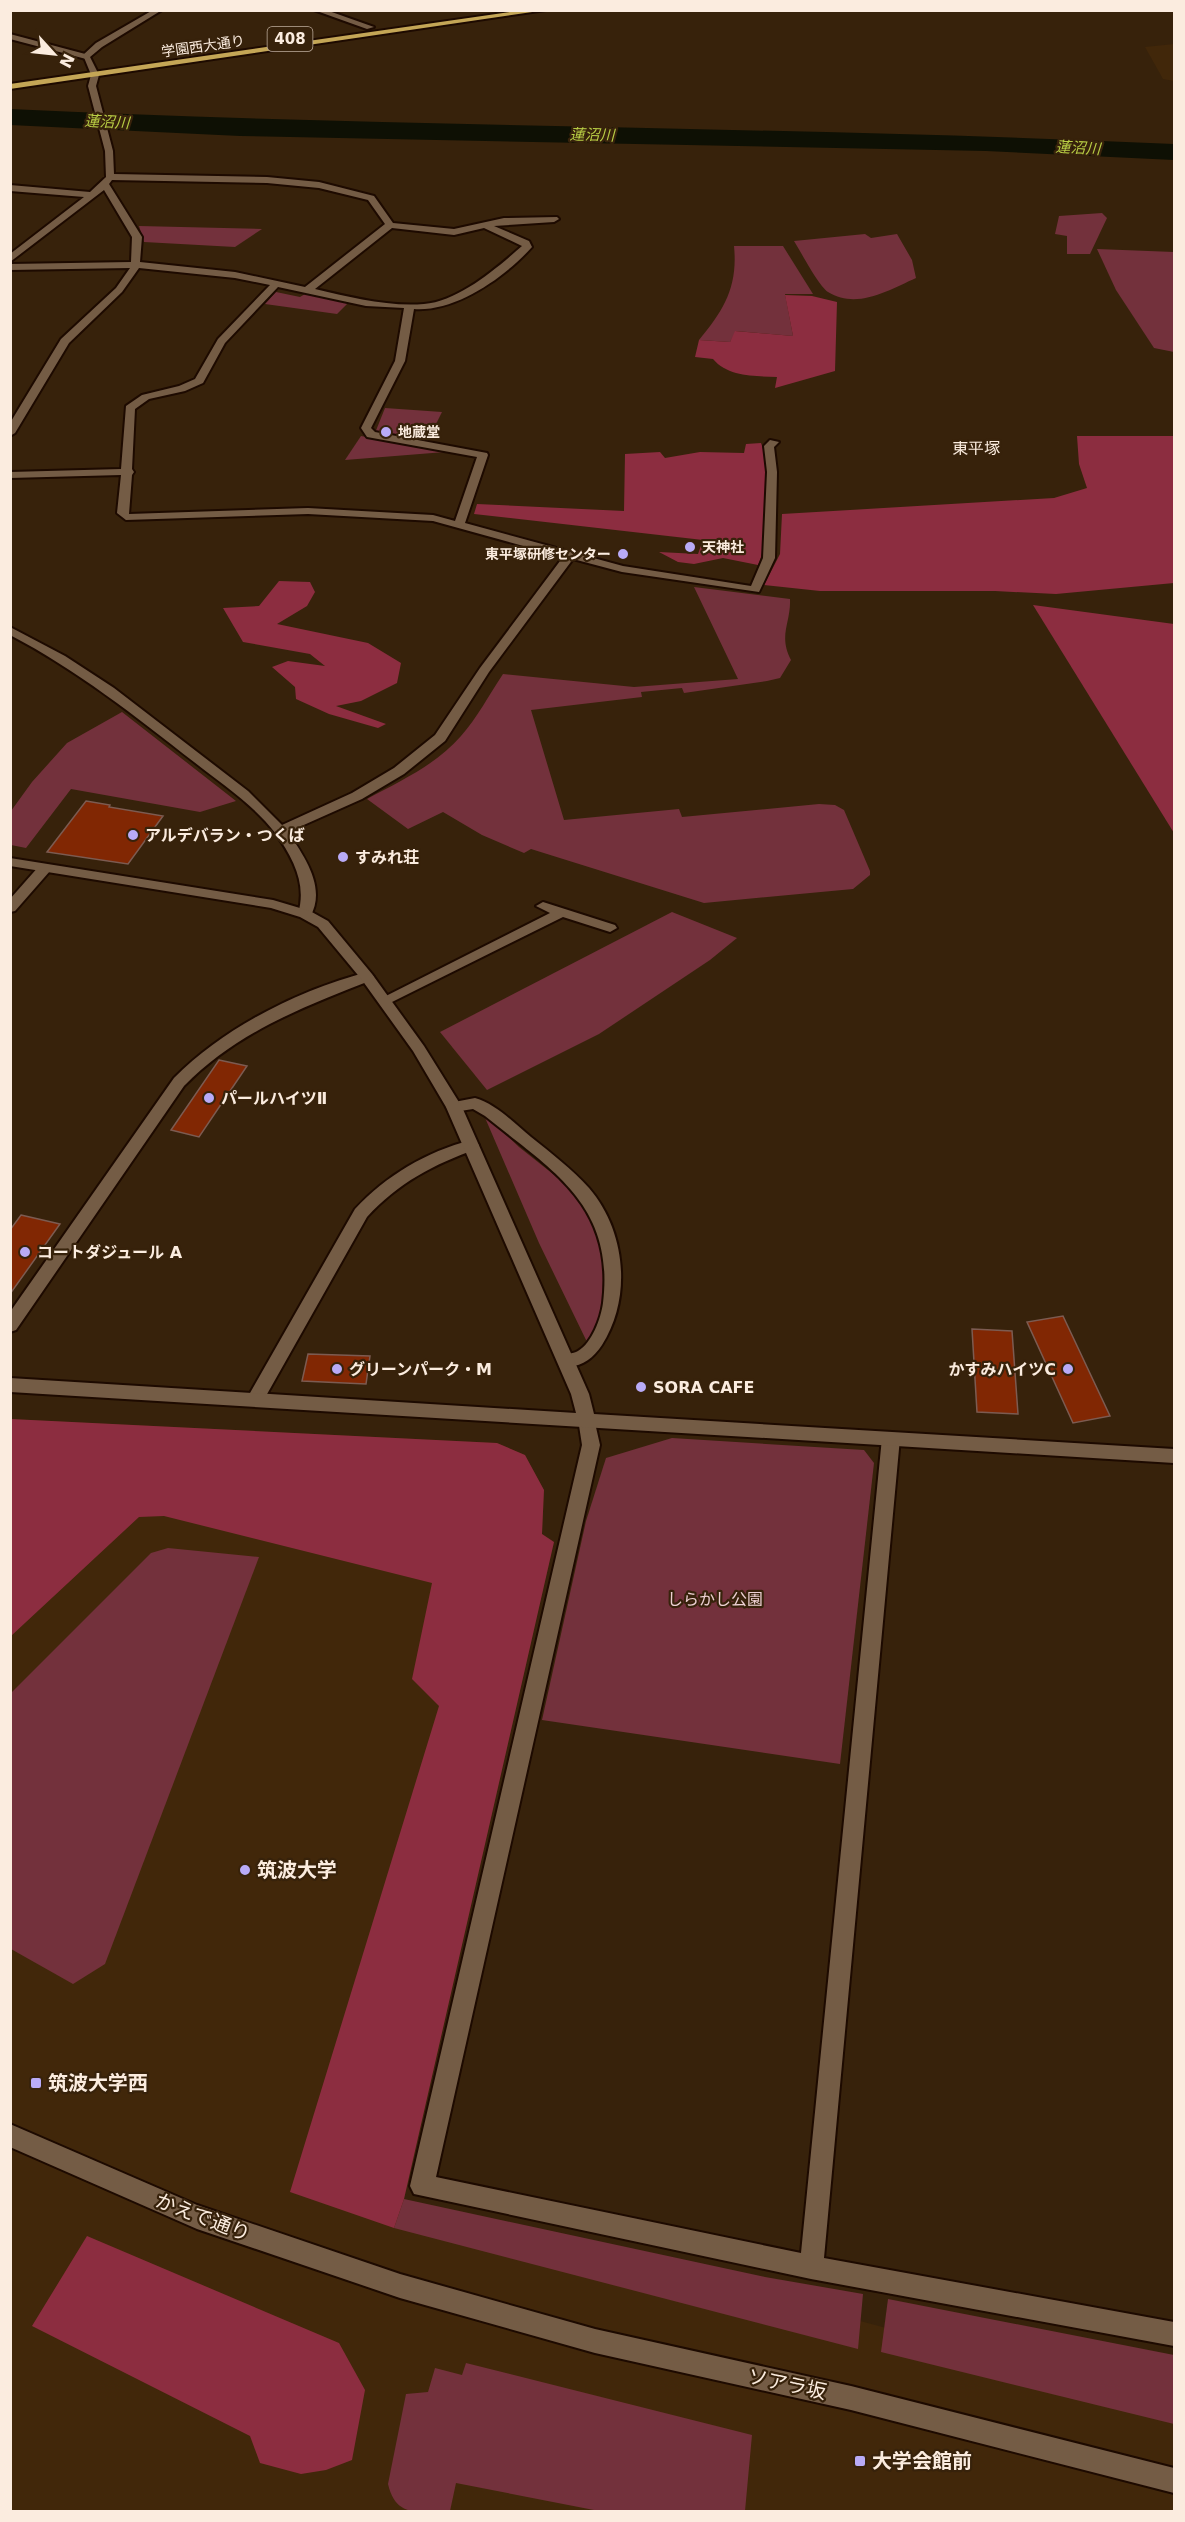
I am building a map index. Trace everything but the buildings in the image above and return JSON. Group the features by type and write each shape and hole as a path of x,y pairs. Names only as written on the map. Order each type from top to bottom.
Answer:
{"highway":[{"name":"学園西大通り","path":"10,87 93,71 489,10"},
{"name":"学園西大通り","path":"10,79 93,71 543,10"}],"street":[{"path":"86,57 99,45 159,10"},
{"path":"317,10 369,27"},
{"path":"10,36 86,57 93,71 92,87 109,151 108,180 137,237 135,264 119,291 65,341 10,433"},
{"path":"10,259 108,180 267,180 319,185 371,198 390,225"},
{"path":"10,188 90,195"},
{"path":"305,292 390,225 454,232 518,220 554,219"},
{"path":"10,267 135,264 235,275 305,292 409,307 425,307 450,300 494,276 527,247 526,243 487,226"},
{"path":"276,284 213,351 204,364 199,381 183,390 148,395 130,408 129,472 123,513 131,517 333,511 433,518 622,569 755,590 769,558 772,472 769,446 774,442"},
{"path":"409,307 400,361 366,428 371,435 483,455 460,524"},
{"path":"10,475 129,472"},
{"path":"280,831 357,796 399,771 440,738 484,671 569,556"},
{"path":"10,630 61,656 249,800 280,831 304,870 311,892 305,914"},
{"path":"10,862 242,899 305,914 323,924 385,1000 454,1107 566,1360 588,1419 591,1445 422,2186 811,2267 1174,2334"},
{"path":"10,908 45,868"},
{"path":"543,906 610,928"},
{"path":"385,1000 561,913"},
{"path":"10,1326 196,1062 218,1045 260,1019 367,977"},
{"path":"454,1107 475,1103 490,1112 584,1193 596,1210 606,1232 613,1286 610,1316 604,1332 584,1356 566,1360"},
{"path":"256,1398 361,1213 379,1191 399,1176 471,1145"},
{"path":"10,1385 256,1398 1174,1456"},
{"path":"811,2267 891,1438"},
{"name":"かえで通り","path":"10,2135 110,2181 197,2217 400,2286"},
{"name":"ソアラ坂","path":"400,2286 595,2341 851,2398 1174,2481"}],"shaded area":[{"path":"1174,44 1174,81 1163,79 1145,47"},
{"path":"785,295 812,296 837,302 835,371 775,388 777,377 742,374 726,369 713,359 695,357 699,340 730,342 735,331 793,336"},
{"path":"1077,436 1174,436 1174,583 1056,594 995,591 820,591 764,585 780,554 782,514 1054,498 1087,488 1079,464"},
{"path":"761,443 767,471 768,522 758,565 723,558 694,564 678,562 659,552 698,554 703,540 474,514 477,504 624,511 625,454 660,452 665,458 700,452 744,453 746,444"},
{"path":"279,581 310,582 315,592 307,606 277,624 368,643 401,663 397,683 361,701 336,706 386,724 378,728 329,714 296,699 295,687 272,667 288,661 325,666 310,654 243,642 223,608 259,606"},
{"path":"1033,605 1174,624 1174,833"},
{"name":"筑波大学","path":"10,1419 497,1443 525,1455 544,1490 542,1534 554,1542 404,2199 1174,2405 1174,2511 11,2511"},
{"path":"11,1419 497,1443 525,1455 544,1490 542,1534 554,1542 404,2199 394,2228 290,2192 439,1706 412,1679 432,1583 164,1516 139,1517 11,1636"},
{"path":"87,2236 339,2343 365,2390 352,2460 326,2470 301,2474 260,2463 250,2436 32,2326"}],"green space":[{"path":"1102,213 1107,218 1090,254 1067,254 1067,236 1055,234 1059,216"},
{"path":"139,226 262,229 235,247 144,242"},
{"path":"865,234 871,238 897,234 912,260 916,278 861,299 839,297 824,288 794,241"},
{"path":"734,246 783,246 813,294 785,294 793,336 736,331 730,342 699,340 716,318 727,297 734,274"},
{"path":"1097,249 1174,252 1174,352 1154,348 1116,290"},
{"path":"276,292 300,297 305,294 348,303 337,314 265,304"},
{"path":"385,408 442,412 427,442 375,433"},
{"path":"361,436 445,452 345,460"},
{"path":"694,587 790,599 785,636 791,660 780,678 767,681 684,693 682,688 641,692 642,697 531,710 564,820 679,809 682,817 819,804 835,805 844,810 870,871 870,875 853,889 704,903 531,849 524,853 482,835 443,812 408,829 367,799 417,772 451,746 472,722 503,674 634,687 738,679"},
{"path":"122,712 236,801 200,812 71,789 26,848 11,845 11,811 32,782 67,743"},
{"path":"672,912 737,938 710,960 599,1034 487,1090 440,1032"},
{"path":"483,1113 519,1147 577,1193 601,1237 605,1305 600,1322 587,1342 539,1243"},
{"name":"しらかし公園","path":"672,1438 864,1450 874,1463 840,1764 542,1720 586,1521 606,1458"},
{"path":"168,1548 259,1557 105,1964 73,1984 11,1949 11,1693 151,1553"},
{"path":"404,2199 765,2277 863,2294 858,2349 394,2228"},
{"path":"888,2299 1174,2355 1174,2424 881,2352"},
{"path":"466,2363 752,2435 745,2511 599,2511 456,2483 450,2511 420,2512 403,2508 392,2495 388,2484 406,2394 428,2392 435,2368 462,2375"}],"water":[{"path":"10,115 165,123 162,127 11,119"}],"waterway":[{"name":"蓮沼川","path":"10,117 240,128 986,143 1174,152"}],"place":[{"name":"地蔵堂","path":"386,432"},
{"name":"天神社","path":"690,547"},
{"name":"東平塚研修センター","path":"623,554"},
{"name":"アルデバラン・つくば","path":"133,835"},
{"name":"すみれ荘","path":"343,857"},
{"name":"パールハイツⅡ","path":"209,1098"},
{"name":"コートダジュール A","path":"25,1252"},
{"name":"グリーンパーク・M","path":"337,1369"},
{"name":"かすみハイツC","path":"1068,1369"},
{"name":"SORA CAFE","path":"641,1387"},
{"name":"筑波大学","path":"245,1870"},
{"name":"筑波大学西","path":"36,2083"},
{"name":"大学会館前","path":"860,2461"}],"district":[{"name":"東平塚","path":"976,448"}]}
